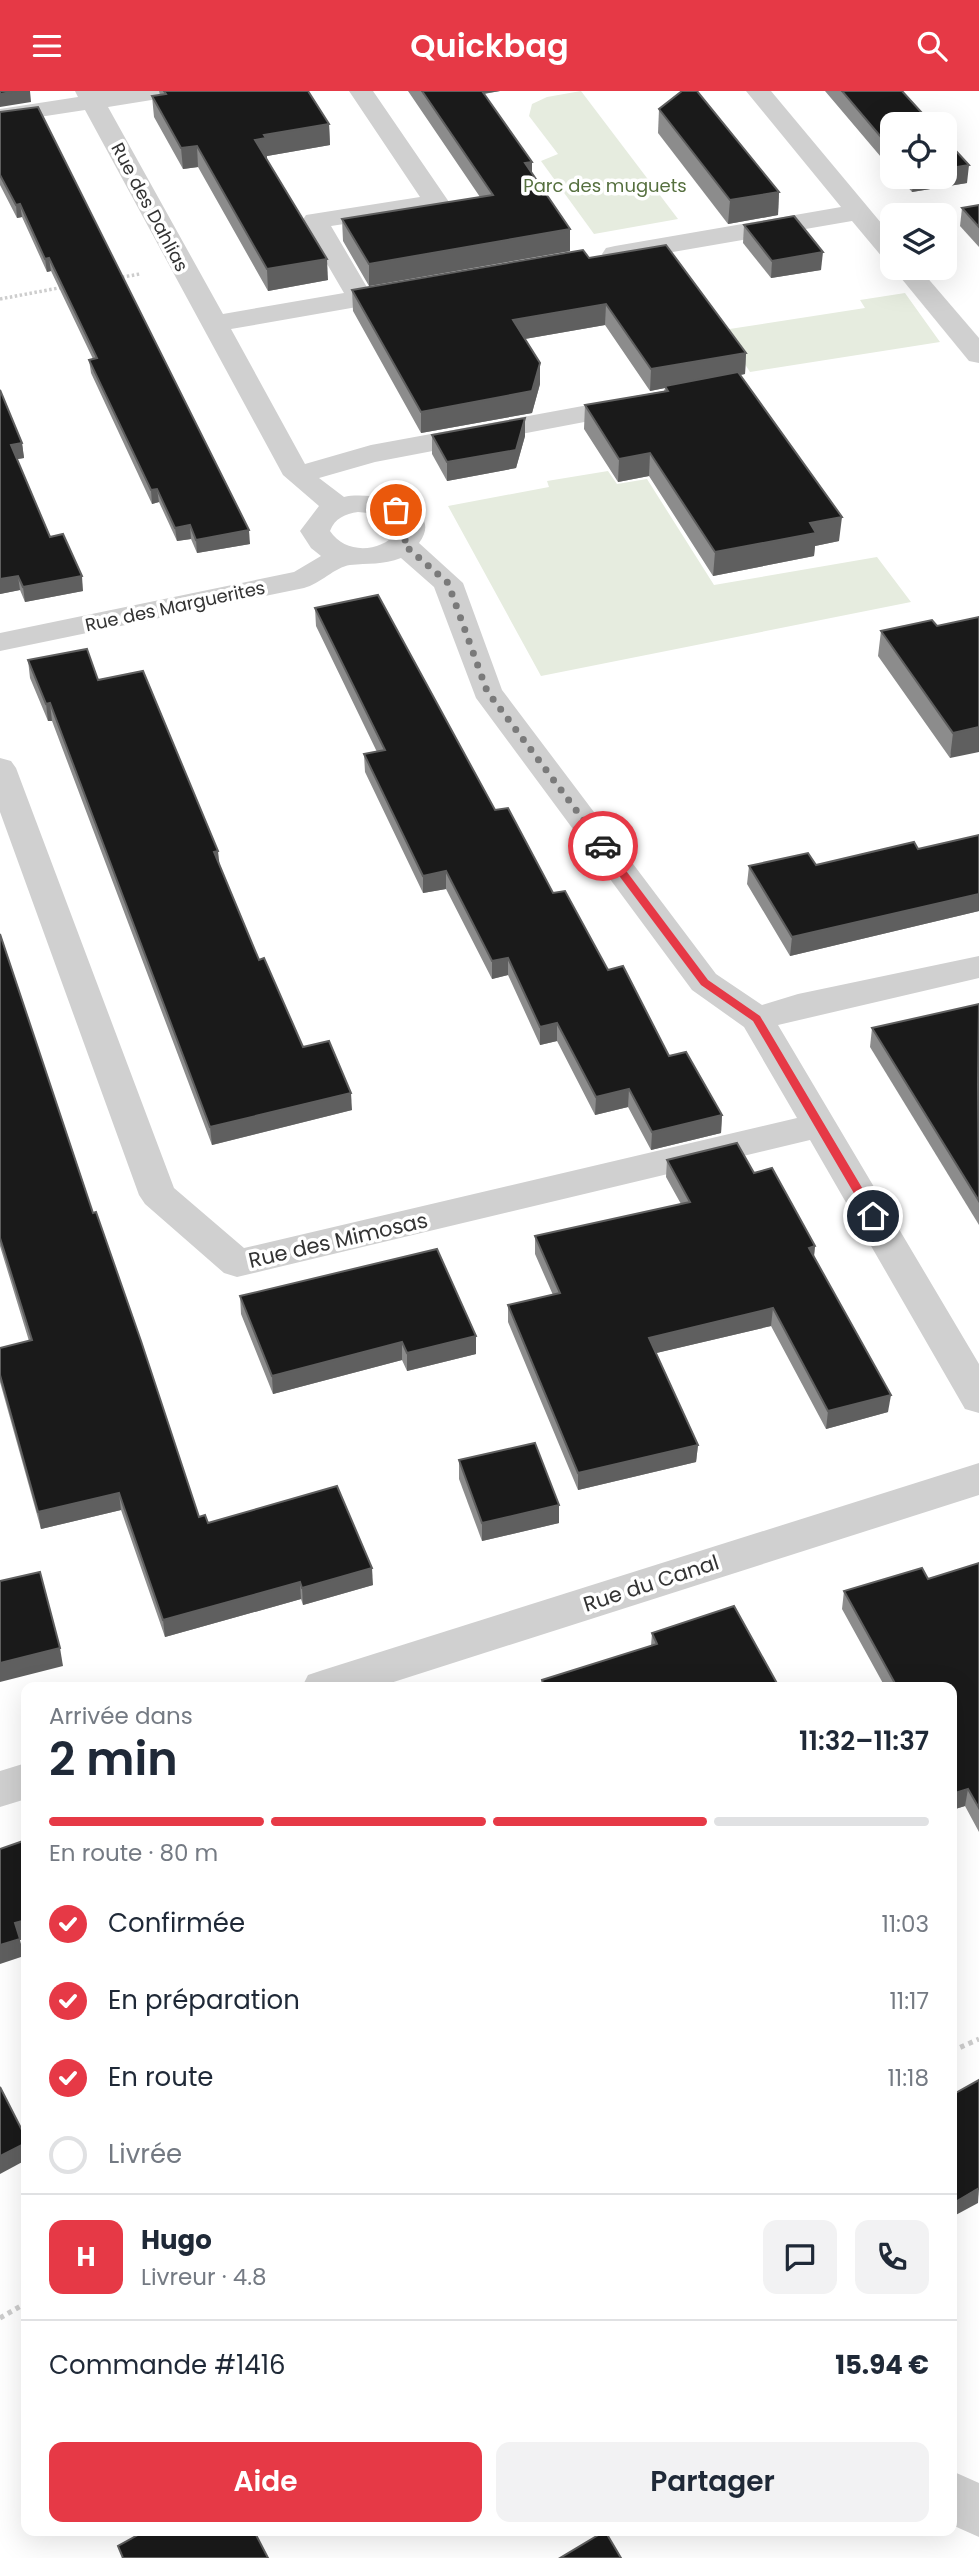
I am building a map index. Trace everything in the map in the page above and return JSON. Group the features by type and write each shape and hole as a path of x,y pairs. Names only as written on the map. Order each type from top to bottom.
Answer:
{"street":[{"path":"0,116 90,97 164,91"},
{"path":"360,298 315,221 436,202 361,91"},
{"path":"758,91 880,237"},
{"name":"Rue des Dahlias","path":"90,97 297,475"},
{"path":"592,258 859,212"},
{"path":"915,280 979,355"},
{"path":"213,324 428,286"},
{"path":"297,475 371,454 659,400"},
{"path":"297,475 339,507"},
{"path":"375,503 396,510 406,517 411,529 403,544 379,555 344,555 320,543 315,531 319,520 339,507 375,503"},
{"path":"403,544 448,583 487,691 527,745 705,982 757,1019 979,1398"},
{"name":"Rue des Marguerites","path":"0,642 303,579 344,555"},
{"name":"Rue des Mimosas","path":"0,768 158,1195 237,1263 820,1125"},
{"path":"757,1019 798,1006 979,967"},
{"name":"Rue du Canal","path":"339,1682 979,1479"},
{"path":"0,1789 21,1783"},
{"path":"957,2500 979,2511"}],"path":[{"path":"117,278 182,267"},
{"path":"0,299 65,287"},
{"path":"957,2049 979,2039"},
{"path":"0,2318 21,2307"}],"green space":[{"name":"Parc des muguets","path":"581,91 678,219 594,234 541,161 558,154 529,116 532,104 547,97"},
{"path":"905,293 940,342 750,372 723,330 865,308 860,300"},
{"path":"608,471 617,484 647,479 714,585 877,557 911,602 541,676 448,506 549,487 547,481"}],"building":[{"path":"164,91 308,91 329,124 264,135 266,138 255,140 327,259 267,269 197,146 181,148 152,96 166,94"},
{"path":"422,91 482,91 532,162 525,163 570,229 369,264 342,219 493,195"},
{"path":"682,91 697,91 779,192 730,200 659,109"},
{"path":"842,91 902,91 921,112 880,112 880,136"},
{"path":"38,107 249,530 196,540 190,525 175,528 157,489 151,490 89,360 97,358 49,258 45,259 20,204 16,205 0,175 0,112"},
{"path":"957,152 969,165 957,167"},
{"path":"979,205 979,227 962,208"},
{"path":"794,216 823,252 772,261 744,225"},
{"path":"666,245 746,353 651,369 606,304 513,320 540,363 532,391 421,412 352,290 583,250 589,258"},
{"path":"738,372 842,517 810,523 816,533 715,552 650,453 619,459 585,405 668,391 665,386"},
{"path":"0,390 22,443 11,445 50,537 63,534 82,576 23,587 18,576 0,579"},
{"path":"525,418 516,450 447,462 432,435"},
{"path":"378,595 495,810 508,808 553,893 565,891 608,970 623,966 669,1056 686,1052 722,1115 652,1132 629,1089 596,1097 557,1023 540,1027 508,958 492,961 446,871 423,876 364,754 385,750 315,608"},
{"path":"979,617 979,727 953,733 881,631 932,620 937,626"},
{"path":"87,649 98,680 143,671 218,851 214,852 259,960 264,958 303,1047 329,1041 351,1093 210,1127 50,703 46,704 28,660"},
{"path":"979,835 979,894 792,937 749,866 808,853 816,865 914,842 918,849"},
{"path":"0,934 93,1213 96,1212 141,1341 199,1517 205,1515 208,1523 337,1486 372,1568 302,1588 300,1582 163,1620 119,1493 38,1512 0,1375 0,1348 32,1340 0,1238"},
{"path":"979,1004 978,1085 979,1201 872,1028"},
{"path":"737,1143 754,1173 772,1168 815,1246 809,1248 891,1395 828,1411 773,1308 649,1338 698,1445 578,1473 508,1305 560,1293 535,1236 690,1202 667,1160"},
{"path":"437,1249 476,1336 407,1353 402,1342 272,1376 240,1296"},
{"path":"535,1443 559,1505 482,1523 459,1460"},
{"path":"979,1563 979,1808 968,1789 957,1792 957,1682 894,1682 844,1591 922,1568 928,1579"},
{"path":"40,1572 60,1648 0,1663 0,1581"},
{"path":"734,1606 776,1682 543,1682 657,1644 652,1633"},
{"path":"21,1842 21,1921 15,1923 20,1939 0,1945 0,1849"},
{"path":"979,2080 979,2188 957,2201 957,2092"},
{"path":"0,2087 21,2128 21,2146 0,2156"},
{"path":"136,2536 257,2536 268,2558 123,2558 118,2546"},
{"path":"597,2536 608,2536 621,2558 560,2558"}],"way so far":[{"path":"396,510 406,517 411,529 410,537 403,544 448,583 487,691 603,846"}],"route":[{"path":"603,846 705,982 757,1019 873,1216"}]}
